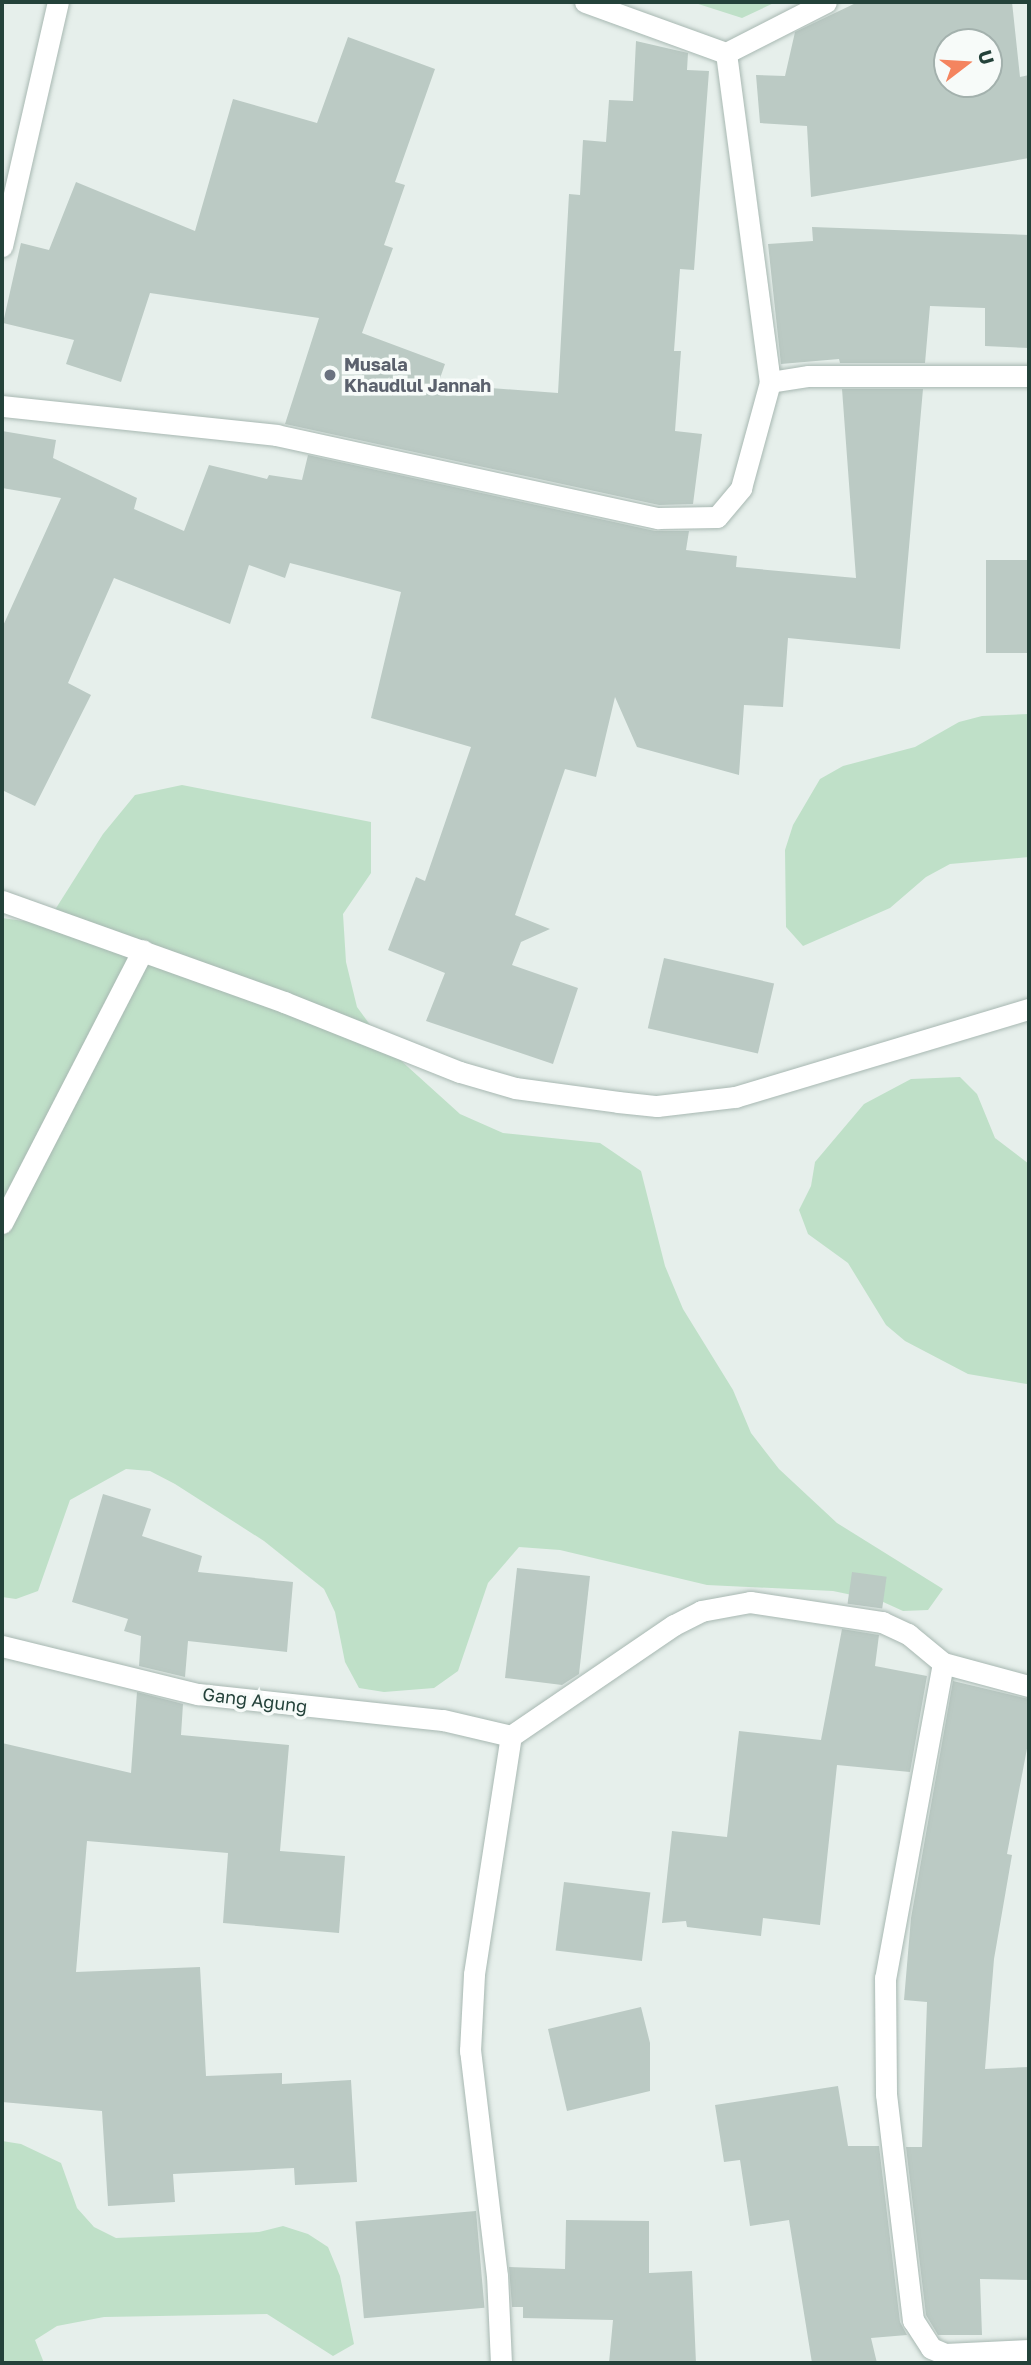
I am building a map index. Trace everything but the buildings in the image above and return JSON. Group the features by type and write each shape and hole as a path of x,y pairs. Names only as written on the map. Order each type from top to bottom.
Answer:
{"street":[{"path":"2,246 58,2"},
{"path":"585,2 726,53 826,2"},
{"path":"2,407 276,435 658,518 717,517 741,488 770,382 726,53"},
{"path":"770,382 809,376 1029,376"},
{"path":"2,901 143,950 460,1072 514,1088 657,1106 735,1097 1029,1009"},
{"path":"2,1223 143,950"},
{"path":"502,2363 497,2276 470,2051 474,1974 511,1737 674,1625 727,1604 750,1602 882,1622 908,1634 943,1663 1029,1686"},
{"name":"Gang Agung","path":"2,1646 198,1694 443,1720 511,1737"},
{"path":"943,1663 886,1978 886,2094 913,2320 931,2348 946,2354 1029,2350"}],"green space":[{"path":"692,2 776,2 742,18"},
{"path":"1029,714 1029,857 950,864 926,877 890,908 803,946 786,927 785,850 793,825 820,779 843,766 915,747 959,722 982,716"},
{"path":"182,785 371,822 371,873 343,914 346,962 357,1007 387,1048 460,1114 503,1133 600,1143 641,1171 665,1266 683,1309 733,1390 751,1433 779,1469 837,1523 943,1589 928,1610 903,1611 881,1601 833,1591 707,1585 560,1550 519,1547 488,1583 458,1671 434,1688 384,1692 359,1688 345,1662 335,1612 324,1589 264,1541 175,1484 150,1471 126,1469 70,1500 38,1591 16,1599 2,1597 2,918 46,924 103,834 135,795"},
{"path":"960,1077 977,1094 995,1138 1029,1164 1027,1384 968,1374 905,1341 886,1325 848,1263 808,1234 799,1210 811,1186 815,1162 864,1104 911,1079"},
{"path":"2,2141 21,2144 61,2163 77,2208 94,2227 116,2238 259,2232 283,2226 308,2234 328,2247 340,2276 354,2344 333,2356 267,2314 104,2317 57,2326 35,2340 44,2363 2,2363"}],"place":[{"name":"Musala Khaudlul Jannah","path":"330,375"}]}
